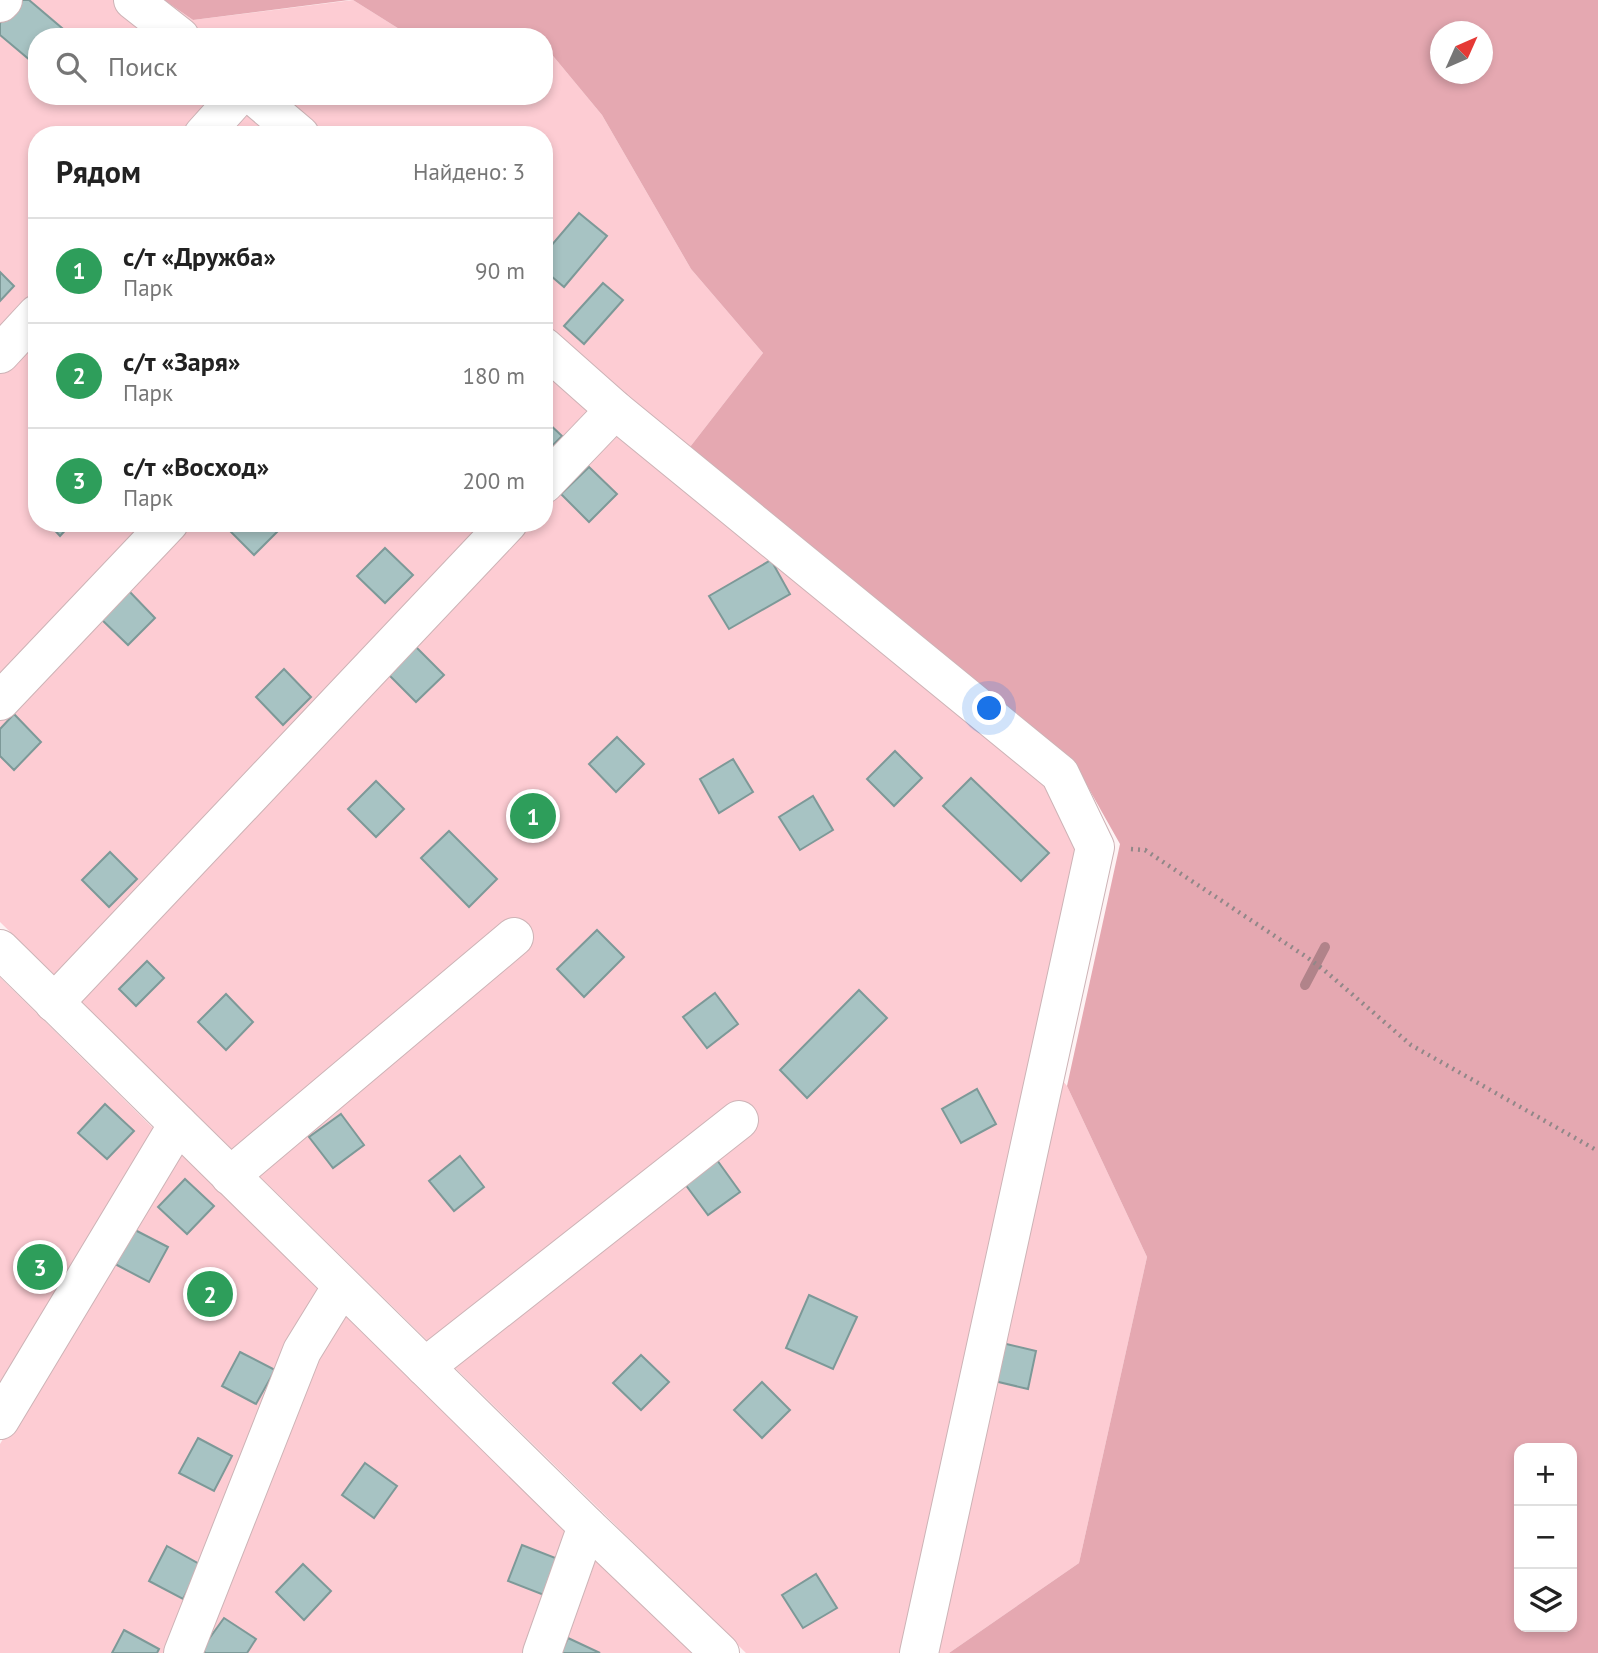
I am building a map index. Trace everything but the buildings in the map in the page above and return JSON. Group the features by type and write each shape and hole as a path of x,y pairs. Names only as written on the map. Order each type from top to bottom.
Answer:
{"street":[{"path":"133,0 169,28"},
{"path":"211,126 230,105"},
{"path":"265,105 289,126"},
{"path":"0,354 28,324"},
{"path":"553,355 615,410 1060,774 1095,847 919,1653"},
{"path":"553,475 615,410"},
{"path":"0,701 160,532"},
{"path":"54,1003 499,532"},
{"path":"230,1176 514,937"},
{"path":"0,949 587,1526 720,1653"},
{"path":"425,1367 739,1120"},
{"path":"0,1420 178,1124"},
{"path":"183,1653 302,1351 342,1286"},
{"path":"542,1653 587,1526"}],"path":[{"path":"1095,847 1145,850 1308,958 1411,1045 1598,1151"}],"shaded area":[{"path":"0,0 164,0 193,20 353,0 398,28 28,28 28,105 553,105 553,56 602,115 691,269 763,353 690,447 1049,778 1081,853 1034,1045 1067,1086 1147,1257 1079,1563 949,1653 746,1653 0,922"},
{"path":"164,0 349,0 193,20"},
{"path":"353,0 1598,0 1598,1653 949,1653 1079,1563 1147,1257 1067,1086 1120,844 1076,766 690,447 763,353 691,269 602,115 553,56 553,28 398,28"},
{"path":"0,977 159,1134 0,1399"},
{"path":"177,1145 701,1653 0,1653 0,1444"}],"waterway":[{"path":"1305,985 1325,947"}],"place":[{"name":"с/т «Дружба»","path":"533,816"},
{"name":"с/т «Восход»","path":"40,1267"},
{"name":"с/т «Заря»","path":"210,1294"}]}
